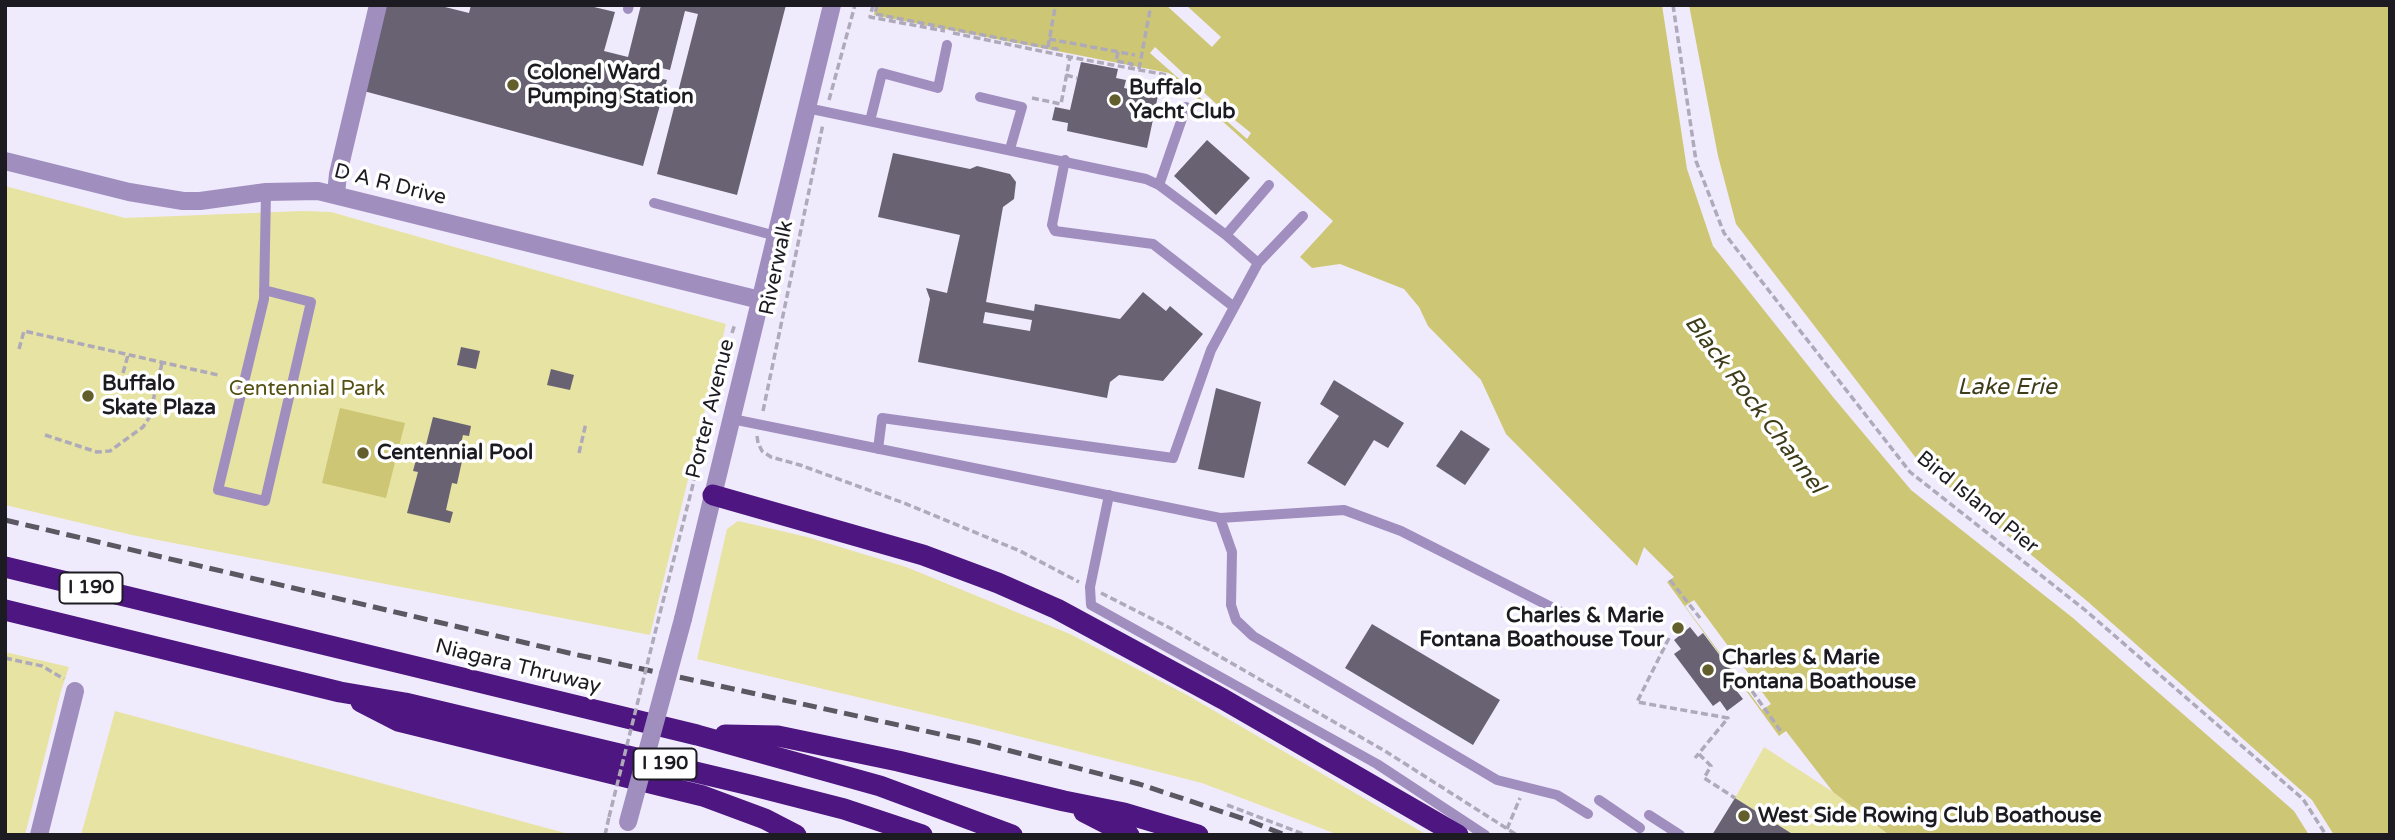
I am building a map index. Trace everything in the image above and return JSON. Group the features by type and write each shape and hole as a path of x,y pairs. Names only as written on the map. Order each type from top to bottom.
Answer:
{"highway":[{"path":"713,495 923,555 1057,609 1223,699 1458,835"},
{"name":"Niagara Thruway","path":"5,567 696,735 880,786 1012,835"},
{"name":"I 190","path":"5,610 340,692 405,703 754,786 844,810 922,835"},
{"path":"340,692 398,721 703,796 765,818 796,835"},
{"path":"696,735 778,736 1124,813 1198,835"},
{"path":"1064,801 1129,835"}],"street":[{"path":"336,194 338,174 378,5"},
{"name":"Porter Avenue","path":"628,831 683,619 832,5"},
{"name":"D A R Drive","path":"5,161 166,199 200,201 299,190 336,194 760,300"},
{"path":"39,835 75,691"}],"lane":[{"path":"870,121 882,73 939,88 947,45"},
{"path":"980,97 1022,107 1010,149"},
{"path":"1159,185 1186,107"},
{"path":"807,108 1146,179 1159,185 1226,234 1258,263"},
{"path":"1065,160 1052,225 1055,231 1153,244 1234,307"},
{"path":"1226,234 1269,186"},
{"path":"264,290 311,302 265,500 218,490 264,290 265,192"},
{"path":"654,203 776,236"},
{"path":"878,449 882,418 1173,458 1211,350 1234,307 1258,263 1303,216"},
{"path":"732,419 1220,518 1344,510 1401,531 1565,614"},
{"path":"1109,495 1090,587 1091,605 1377,764 1485,835"},
{"path":"1220,518 1232,552 1231,605 1236,620 1253,636 1497,780 1557,795 1588,814"},
{"path":"1599,800 1640,828"},
{"path":"1649,815 1680,835"}],"path":[{"path":"828,104 855,5"},
{"path":"875,5 875,14 1057,49 1056,52"},
{"path":"875,5 870,17 1167,75 1189,95 1186,107"},
{"path":"1139,69 1151,5"},
{"name":"Bird Island Pier","path":"1673,5 1696,161 1724,233 1910,472 2085,610 2303,799 2326,835"},
{"path":"1049,48 1055,9"},
{"path":"1049,39 1135,55"},
{"path":"1118,52 1116,61 1132,64 1131,68"},
{"path":"1030,98 1060,104 1070,57"},
{"path":"1066,75 1077,78"},
{"path":"1206,99 1221,114 1214,121"},
{"name":"Riverwalk","path":"763,414 822,128"},
{"path":"732,333 735,324"},
{"path":"19,349 24,331 218,375"},
{"path":"123,373 128,355"},
{"path":"45,435 97,452 110,451 143,427 149,418 162,363"},
{"path":"579,453 586,423"},
{"path":"605,835 708,426 712,427"},
{"path":"1670,580 1700,618"},
{"path":"1669,638 1637,702 1728,718 1697,756 1711,766 1704,778 1735,798"},
{"path":"5,658 42,666 55,672 75,691"},
{"path":"1752,691 1782,733"},
{"path":"1227,805 1307,835"},
{"path":"1507,829 1517,807"}],"green space":[{"name":"Centennial Park","path":"5,186 125,218 331,212 726,324 650,635 132,535 5,505"},
{"path":"738,521 807,537 906,567 1070,634 1187,695 1427,835 1339,835 1202,783 971,724 697,659 727,529"},
{"path":"5,652 69,667 25,835 5,835"},
{"path":"115,711 565,833 81,835"},
{"path":"1764,747 1833,792 1889,835 1794,835 1735,798"}],"water":[{"name":"Lake Erie","path":"876,5 2390,5 2390,835 1889,835 1833,792 1786,731 1779,736 1667,582 1674,577 1644,547 1637,566 1506,434 1481,380 1428,326 1419,307 1404,289 1340,264 1312,268 1300,257 1333,221 1169,73 874,15"},
{"name":"Centennial Pool","path":"340,408 405,423 386,498 322,483"}],"pier":[{"path":"1166,5 1186,5 1221,37 1212,47"},
{"path":"1662,5 1689,5 1718,156 1736,224 1919,462 2087,601 2312,800 2334,835 2309,835 2294,811 2073,618 1911,490 1833,397 1713,246 1687,169"},
{"path":"1155,47 1251,133 1247,139 1150,53"},
{"path":"1694,600 1771,704 1762,710 1685,606"}],"building":[{"path":"383,5 437,5 469,13 471,5 595,5 594,7 615,12 604,51 628,57 641,5 786,5 737,195 657,174 698,14 685,11 670,70 652,66 650,76 667,80 643,166 360,90"},
{"name":"Buffalo Yacht Club","path":"1081,62 1118,69 1116,78 1126,80 1124,88 1147,93 1149,84 1160,86 1147,148 1067,131 1068,123 1052,120 1055,107 1070,110"},
{"path":"1207,140 1250,178 1216,215 1174,176"},
{"path":"893,153 970,169 977,166 1010,174 1016,182 1014,199 1003,207 986,302 1034,311 1035,304 1120,319 1143,292 1166,311 1170,306 1203,334 1163,381 1119,375 1110,382 1107,398 918,362 930,299 926,288 947,293 960,235 878,217","holes":["985,312 1032,320 1030,331 983,323"]},
{"path":"461,347 480,351 476,369 457,365"},
{"path":"551,369 574,375 570,390 547,385"},
{"path":"1334,380 1404,423 1388,448 1374,440 1345,486 1307,463 1339,416 1320,404"},
{"path":"1216,388 1261,402 1244,478 1198,469"},
{"path":"433,417 471,426 469,436 463,435 457,460 462,461 457,484 452,483 446,510 453,512 450,523 407,513 418,472 413,471 417,456 423,457"},
{"path":"1461,430 1490,449 1465,485 1436,466"},
{"path":"1372,624 1500,700 1473,745 1345,668"},
{"name":"Charles & Marie Fontana Boathouse","path":"1690,627 1698,637 1703,633 1742,685 1736,690 1743,699 1727,711 1720,701 1713,706 1674,654 1681,649 1674,640"},
{"name":"West Side Rowing Club Boathouse","path":"1735,798 1794,835 1712,835"}],"railway":[{"path":"5,520 569,653 976,742 1139,784 1285,835"}],"place":[{"name":"Colonel Ward Pumping Station","path":"513,85"},
{"name":"Buffalo Yacht Club","path":"1115,100"},
{"name":"Buffalo Skate Plaza","path":"88,396"},
{"name":"Centennial Pool","path":"363,453"},
{"name":"Charles & Marie Fontana Boathouse Tour","path":"1678,628"},
{"name":"Charles & Marie Fontana Boathouse","path":"1708,670"},
{"name":"West Side Rowing Club Boathouse","path":"1744,816"}],"water label":[{"name":"Black Rock Channel","path":"1754,405"}]}
